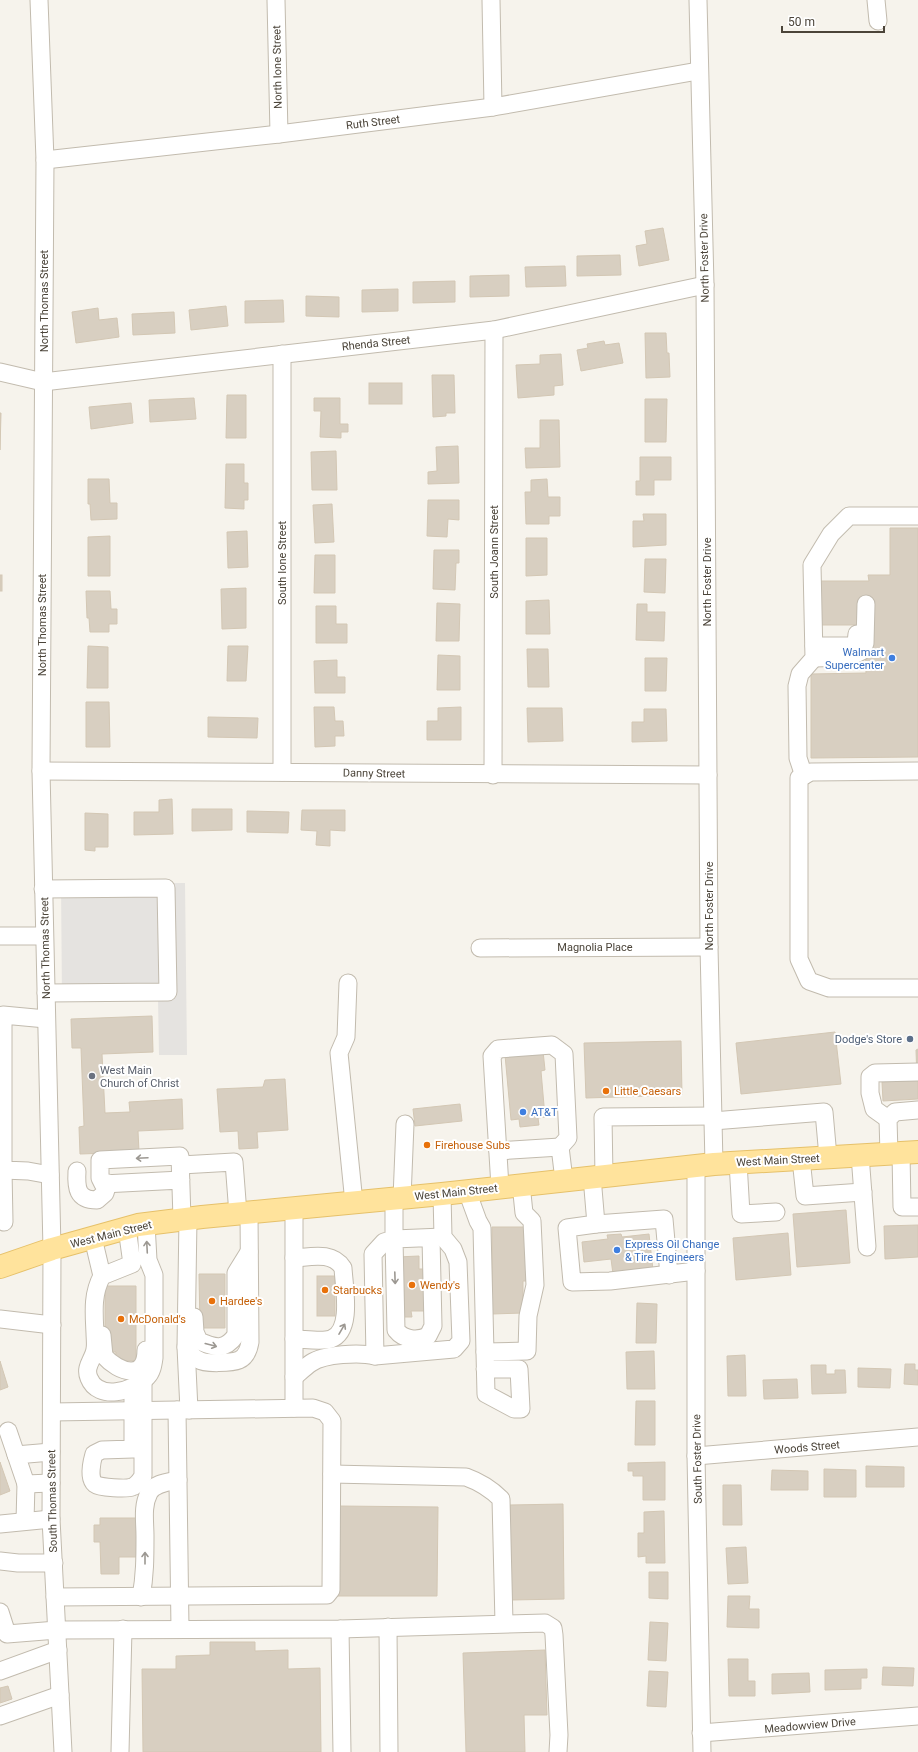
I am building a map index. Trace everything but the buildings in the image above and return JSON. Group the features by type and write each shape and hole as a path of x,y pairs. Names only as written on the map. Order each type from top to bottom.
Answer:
{"main road":[{"name":"West Main Street","path":"0,1267 52,1249 137,1226 185,1219 442,1194 705,1165 902,1153"}],"street":[{"name":"North Thomas Street","path":"39,0 45,160 41,771 52,1249"},
{"name":"North Ione Street","path":"276,0 278,134"},
{"path":"491,0 493,107"},
{"name":"North Foster Drive","path":"698,0 698,71 705,285 709,947 713,1119 705,1165"},
{"path":"876,0 878,21"},
{"name":"Ruth Street","path":"45,160 278,134 493,107 698,71"},
{"name":"Rhenda Street","path":"0,372 43,382 494,330 705,285"},
{"name":"South Joann Street","path":"493,775 494,330"},
{"name":"South Ione Street","path":"282,354 282,772"},
{"path":"804,776 798,758 797,686 800,674 814,652 812,565 831,534 849,516 918,516"},
{"path":"814,652 850,646 856,643 862,603"},
{"name":"Danny Street","path":"41,771 493,775 708,775"},
{"path":"918,771 810,772 799,778 799,959 809,980 829,988 918,988"},
{"path":"43,889 166,888 168,992 46,993"},
{"path":"0,936 44,936"},
{"name":"Magnolia Place","path":"480,948 709,947"},
{"path":"348,983 346,1037 339,1053 354,1203"},
{"path":"4,1222 1,1170 2,1015 46,1019"},
{"path":"485,1352 527,1351 528,1316 535,1285 532,1221 524,1213 511,1186 498,1151 492,1056 498,1049 552,1045 564,1054 568,1138 560,1147 498,1151"},
{"path":"918,1072 875,1073 870,1077 870,1093 874,1109 888,1119 902,1153 902,1207 918,1206"},
{"path":"888,1119 895,1112 918,1110"},
{"path":"596,1224 602,1118 713,1119 824,1112 828,1157"},
{"path":"405,1124 394,1240 396,1330 400,1335 406,1337 422,1339 428,1336 433,1326 437,1237 442,1194"},
{"path":"560,1147 564,1180"},
{"path":"860,1155 867,1247"},
{"path":"801,1159 805,1196 863,1192"},
{"path":"77,1171 76,1185 82,1196 88,1200 97,1200 105,1193 100,1160 181,1167"},
{"path":"1,1170 50,1172 77,1171 91,1173 104,1181 181,1167 234,1162 244,1213 249,1252 250,1342 248,1352 240,1360 221,1362 200,1361 190,1354 186,1347"},
{"path":"738,1162 741,1214 776,1212"},
{"name":"South Foster Drive","path":"702,1752 696,1456 696,1271 705,1165"},
{"path":"180,1628 178,1480 186,1347 185,1219 181,1167"},
{"path":"467,1191 482,1228 485,1369"},
{"path":"294,1209 294,1408"},
{"path":"670,1275 664,1219 596,1224 566,1228 572,1282 610,1281 670,1275 696,1271"},
{"path":"93,1238 102,1276 95,1295 95,1349 88,1365 88,1377 94,1386 106,1392 122,1391 151,1371 154,1358 154,1275 137,1226"},
{"path":"102,1276 132,1264 137,1226"},
{"path":"294,1377 312,1362 328,1357 367,1354 375,1356 454,1349 461,1340 458,1262 453,1249 437,1237 384,1242 373,1254 375,1356"},
{"name":"South Thomas Street","path":"52,1249 51,1519 63,1752"},
{"path":"186,1289 193,1300 195,1332 199,1341 207,1345 220,1347 230,1344 236,1335 236,1273 249,1252"},
{"path":"294,1258 331,1257 338,1261 343,1268 346,1322 340,1334 330,1340 294,1339"},
{"path":"95,1295 102,1307 102,1350 104,1356 120,1369 139,1378"},
{"path":"0,1319 52,1325"},
{"path":"138,1451 139,1378"},
{"path":"52,1412 313,1408 325,1412 332,1421 331,1590 327,1595 55,1597"},
{"path":"8,1431 26,1484 26,1521"},
{"name":"Woods Street","path":"696,1456 918,1437"},
{"path":"16,1455 52,1452"},
{"path":"332,1474 466,1477 480,1482 492,1489 501,1499 504,1623"},
{"path":"140,1597 145,1567 145,1505 149,1493 154,1487 178,1480"},
{"path":"26,1484 51,1483"},
{"path":"0,1524 51,1519"},
{"path":"0,1561 18,1563 54,1563"},
{"path":"0,1612 3,1636 57,1630 180,1628 340,1629 545,1623 553,1628 559,1735 558,1752"},
{"path":"388,1627 389,1752"},
{"path":"120,1752 123,1629"},
{"path":"340,1629 342,1752"},
{"path":"0,1671 58,1650"},
{"path":"0,1716 60,1695"},
{"name":"Meadowview Drive","path":"701,1733 918,1716"}],"shaded area":[{"path":"185,883 187,1055 159,1055 158,998 62,999 61,884"}],"place":[{"name":"Walmart Supercenter","path":"892,658"},
{"name":"Dodge's Store","path":"910,1039"},
{"name":"West Main Church of Christ","path":"92,1076"},
{"name":"Little Caesars","path":"606,1091"},
{"name":"AT&T","path":"523,1112"},
{"name":"Firehouse Subs","path":"427,1145"},
{"name":"Express Oil Change & Tire Engineers","path":"617,1250"},
{"name":"Wendy's","path":"412,1285"},
{"name":"Starbucks","path":"325,1290"},
{"name":"Hardee's","path":"212,1301"},
{"name":"McDonald's","path":"121,1319"}]}
